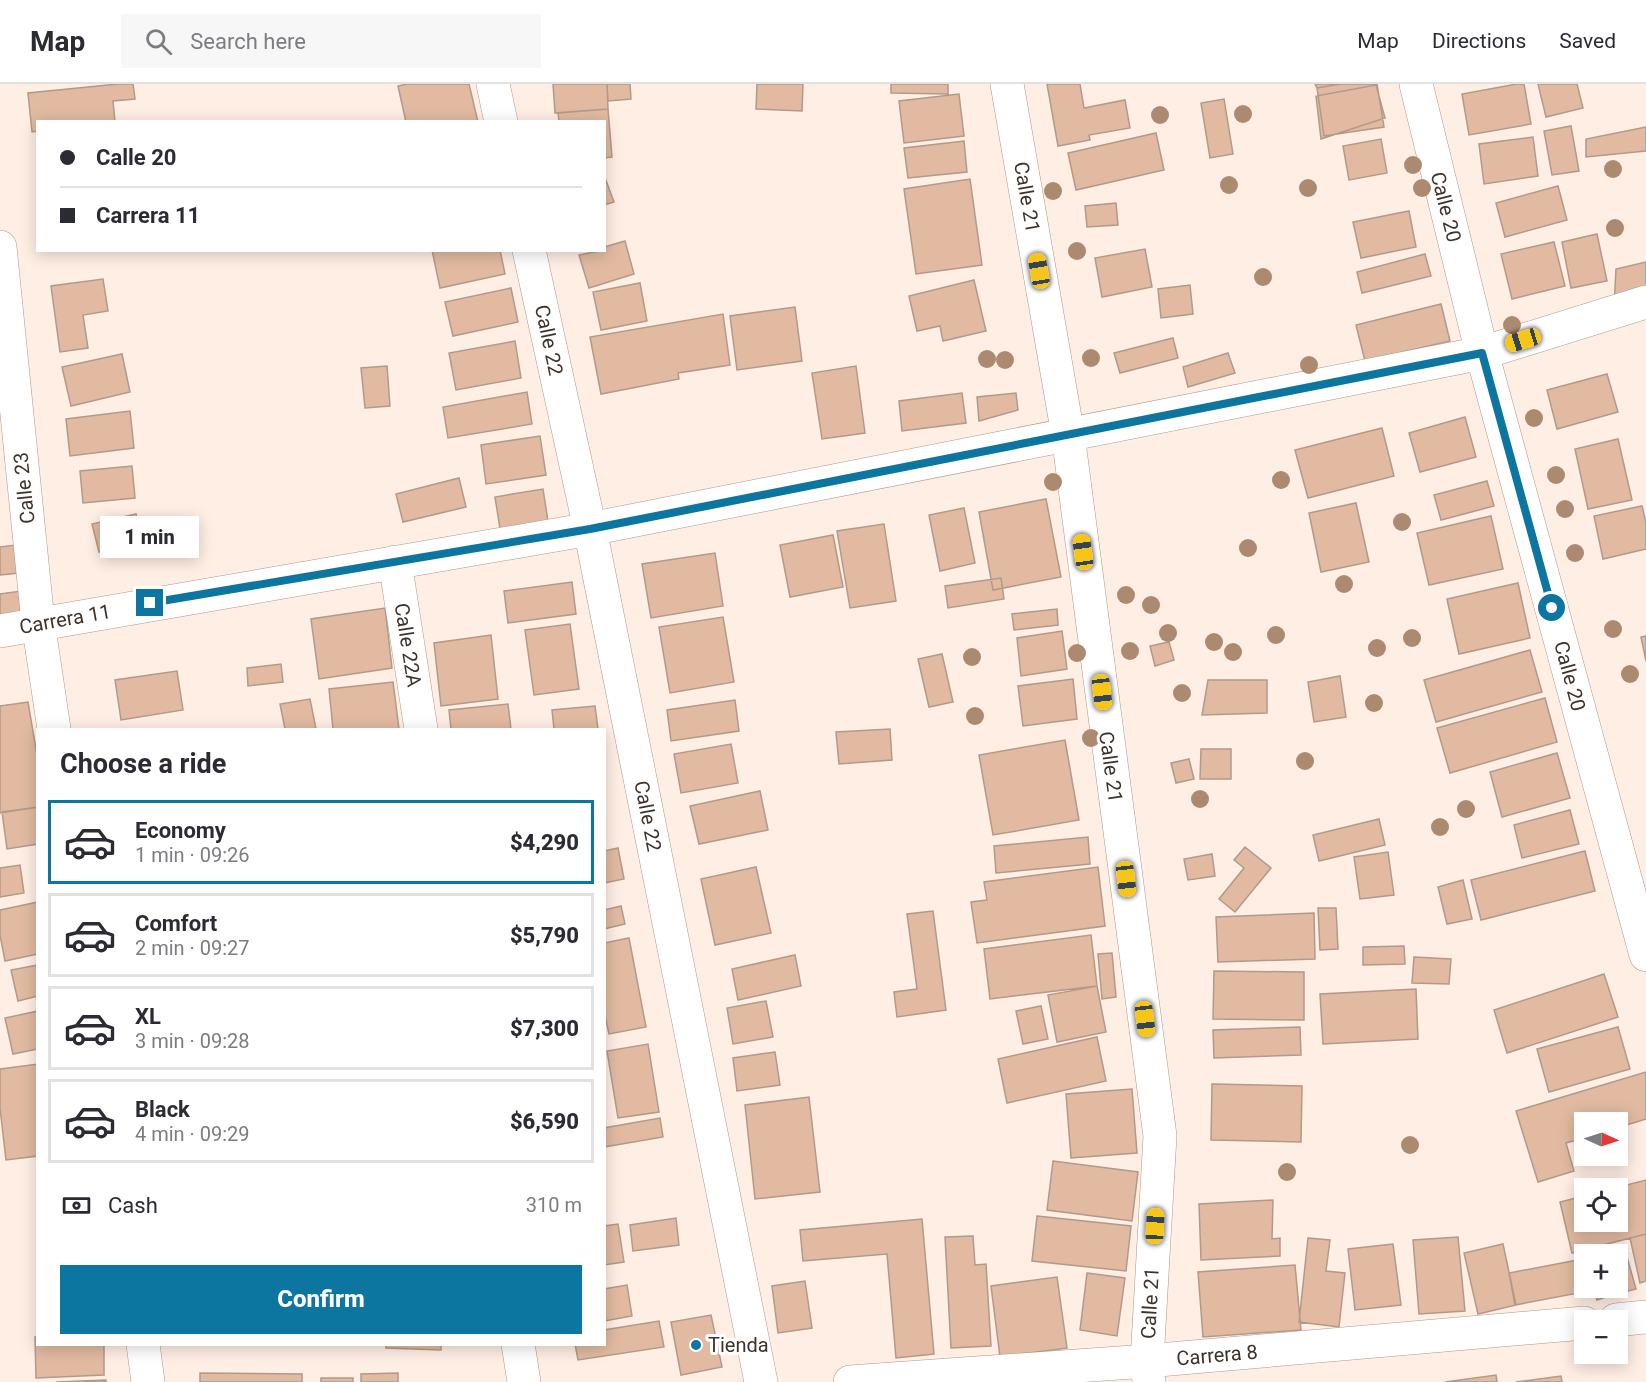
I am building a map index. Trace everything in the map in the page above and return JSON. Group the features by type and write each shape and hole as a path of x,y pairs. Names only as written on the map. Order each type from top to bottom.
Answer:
{"street":[{"path":"493,84 501,120"},
{"name":"Calle 21","path":"1007,84 1068,435 1160,1136 1148,1372"},
{"name":"Calle 20","path":"1416,84 1482,353 1646,955"},
{"name":"Calle 23","path":"0,247 38,622 54,728"},
{"name":"Calle 22","path":"529,252 590,529 762,1382"},
{"name":"Carrera 11","path":"0,631 38,622 590,529 1482,353 1646,302"},
{"name":"Calle 22A","path":"395,562 422,728"},
{"path":"1628,1319 1646,1317"},
{"name":"Carrera 8","path":"850,1382 1148,1372 1574,1324"},
{"path":"143,1346 148,1382"},
{"path":"518,1346 524,1382"}],"building":[{"path":"133,84 135,99 113,101 115,120 36,120 36,131 32,132 28,93"},
{"path":"469,84 478,120 406,120 398,86"},
{"path":"553,84 607,84 608,109 555,113"},
{"path":"607,84 630,84 631,99 608,101"},
{"path":"757,84 803,84 802,111 756,109"},
{"path":"891,84 948,84 948,94 891,93"},
{"path":"1047,84 1080,84 1084,108 1125,100 1130,128 1089,135 1090,140 1058,146"},
{"path":"1315,84 1340,84 1317,88"},
{"path":"1340,84 1377,84 1384,127 1324,136 1317,88"},
{"path":"1524,84 1531,124 1469,135 1462,94"},
{"path":"1538,84 1577,84 1583,108 1546,117"},
{"path":"1376,85 1385,118 1321,139 1316,96"},
{"path":"959,94 964,136 904,143 899,101"},
{"path":"1224,99 1233,154 1210,158 1201,103"},
{"path":"608,109 612,157 606,158 606,120 559,120 558,113"},
{"path":"1571,126 1579,171 1552,175 1544,131"},
{"path":"1646,127 1646,151 1586,157 1586,139"},
{"path":"1156,133 1164,170 1076,190 1068,153"},
{"path":"1533,137 1538,176 1484,184 1479,144"},
{"path":"1381,139 1387,173 1349,180 1343,146"},
{"path":"964,141 967,172 908,178 904,148"},
{"path":"970,179 982,265 916,274 904,189"},
{"path":"606,180 614,202 606,204"},
{"path":"1558,186 1567,220 1505,237 1496,203"},
{"path":"1116,203 1118,225 1087,227 1085,206"},
{"path":"1409,211 1416,247 1361,258 1353,222"},
{"path":"1597,234 1607,281 1571,288 1562,242"},
{"path":"625,241 634,274 589,288 579,255 606,252 606,246"},
{"path":"1554,242 1565,286 1512,299 1501,254"},
{"path":"1145,249 1152,287 1102,297 1095,258"},
{"path":"432,252 500,252 505,274 440,288"},
{"path":"1425,254 1431,276 1362,293 1357,272"},
{"path":"1646,262 1646,296 1614,307 1616,269"},
{"path":"103,279 108,311 83,315 88,348 60,352 51,286"},
{"path":"974,280 986,331 943,341 940,326 917,331 909,296"},
{"path":"640,283 647,321 601,330 593,292"},
{"path":"1190,285 1193,314 1161,318 1158,289"},
{"path":"511,288 518,322 453,336 445,302"},
{"path":"1441,304 1450,341 1365,361 1356,325"},
{"path":"795,307 802,361 737,370 730,316"},
{"path":"723,314 730,365 678,373 679,379 601,394 590,337"},
{"path":"1173,338 1178,358 1120,373 1114,353"},
{"path":"515,341 521,378 456,390 449,353"},
{"path":"1228,353 1235,373 1188,387 1183,367"},
{"path":"122,354 130,392 71,406 62,367"},
{"path":"387,366 390,406 365,408 361,368"},
{"path":"856,366 865,433 822,439 812,373"},
{"path":"1607,374 1618,412 1557,429 1547,390"},
{"path":"527,392 532,424 448,438 443,407"},
{"path":"962,393 966,423 902,431 899,401"},
{"path":"1016,393 1018,410 979,421 977,397"},
{"path":"130,411 134,448 70,456 66,419"},
{"path":"1465,417 1476,457 1420,472 1409,433"},
{"path":"1382,428 1394,476 1308,498 1295,450"},
{"path":"540,436 546,475 486,484 481,445"},
{"path":"1618,439 1632,500 1588,509 1575,449"},
{"path":"132,466 135,498 83,503 80,471"},
{"path":"459,478 466,507 403,522 396,494"},
{"path":"1487,481 1494,506 1441,520 1434,495"},
{"path":"543,489 549,528 501,535 495,497"},
{"path":"1046,499 1061,577 993,590 979,512"},
{"path":"1356,503 1369,562 1321,572 1309,513"},
{"path":"1642,506 1646,523 1646,549 1603,559 1594,516"},
{"path":"964,508 975,563 940,571 929,515"},
{"path":"136,514 142,543 99,552 92,524"},
{"path":"1491,516 1503,569 1429,585 1417,533"},
{"path":"884,524 896,601 850,608 837,531"},
{"path":"833,535 843,587 790,597 780,545"},
{"path":"16,545 19,573 0,575 0,547"},
{"path":"715,553 723,606 651,618 642,564"},
{"path":"1001,578 1004,599 948,608 945,586"},
{"path":"572,582 576,614 508,623 504,591"},
{"path":"1518,583 1530,638 1459,654 1447,599"},
{"path":"21,591 26,620 0,624 0,594"},
{"path":"385,608 392,668 319,679 311,619"},
{"path":"1057,609 1058,625 1014,630 1012,614"},
{"path":"723,617 734,682 670,693 659,627"},
{"path":"570,624 579,689 534,695 525,630"},
{"path":"1062,631 1067,669 1021,676 1017,638"},
{"path":"491,635 498,699 441,706 434,643"},
{"path":"1646,636 1646,661 1641,637"},
{"path":"1169,642 1174,660 1155,666 1150,646"},
{"path":"1530,650 1542,692 1436,722 1424,680"},
{"path":"942,654 953,702 929,707 918,659"},
{"path":"281,664 283,682 248,686 247,668"},
{"path":"177,671 183,710 121,720 115,680"},
{"path":"1340,676 1346,717 1314,722 1308,682"},
{"path":"1073,679 1077,719 1023,726 1018,686"},
{"path":"1208,680 1267,680 1267,713 1202,715"},
{"path":"393,682 399,728 333,728 329,689"},
{"path":"1545,698 1557,742 1450,773 1437,728"},
{"path":"310,699 316,728 285,728 280,704"},
{"path":"735,700 739,731 671,741 667,710"},
{"path":"28,702 36,749 36,807 0,813 0,706"},
{"path":"508,704 511,728 451,728 449,710"},
{"path":"595,706 598,728 554,728 552,710"},
{"path":"890,729 892,760 839,764 836,732"},
{"path":"1065,740 1079,820 993,835 979,755"},
{"path":"731,744 738,783 681,793 674,754"},
{"path":"1201,749 1231,749 1231,779 1200,779"},
{"path":"1557,753 1570,798 1502,817 1490,772"},
{"path":"1189,759 1194,779 1176,783 1171,763"},
{"path":"760,791 768,830 699,844 690,806"},
{"path":"36,807 36,844 7,849 2,812"},
{"path":"1570,810 1579,844 1522,858 1514,825"},
{"path":"1379,819 1385,845 1319,861 1313,835"},
{"path":"1088,837 1090,864 996,873 994,846"},
{"path":"1245,847 1271,868 1235,912 1219,899 1244,868 1234,860"},
{"path":"618,848 624,879 606,883 606,851"},
{"path":"1585,851 1595,891 1481,920 1471,880"},
{"path":"1388,852 1394,895 1360,899 1354,857"},
{"path":"1212,854 1215,876 1188,880 1184,859"},
{"path":"20,865 24,893 0,897 0,868"},
{"path":"756,867 771,933 715,945 701,879"},
{"path":"1098,867 1105,926 977,943 971,902 987,900 984,882"},
{"path":"1463,880 1472,919 1447,924 1438,887"},
{"path":"36,902 36,954 5,961 0,935 0,910"},
{"path":"621,906 625,924 606,929 606,910"},
{"path":"1318,908 1336,908 1338,949 1320,950"},
{"path":"933,911 946,1010 897,1017 894,992 917,989 907,914"},
{"path":"1314,913 1315,959 1218,962 1216,917"},
{"path":"1091,935 1097,986 990,999 984,949"},
{"path":"629,938 646,1027 609,1034 606,1020 606,943"},
{"path":"1404,946 1405,964 1363,965 1363,947"},
{"path":"1112,953 1116,997 1102,999 1098,954"},
{"path":"795,955 801,986 738,1000 732,969"},
{"path":"1414,957 1451,959 1449,984 1412,983"},
{"path":"36,965 36,996 18,1001 11,970"},
{"path":"1214,971 1304,972 1304,1020 1213,1019"},
{"path":"1604,974 1618,1017 1507,1053 1494,1010"},
{"path":"1097,986 1106,1032 1057,1042 1048,995"},
{"path":"1416,989 1418,1039 1323,1044 1320,994"},
{"path":"766,1001 773,1037 733,1044 727,1008"},
{"path":"1041,1006 1048,1039 1023,1044 1016,1011"},
{"path":"36,1011 36,1049 13,1054 5,1018"},
{"path":"1300,1027 1301,1055 1214,1058 1213,1030"},
{"path":"1618,1027 1630,1069 1549,1092 1537,1049"},
{"path":"1097,1037 1106,1081 1007,1103 998,1059"},
{"path":"648,1044 659,1112 618,1118 607,1051"},
{"path":"775,1052 780,1085 737,1091 733,1058"},
{"path":"36,1064 36,1156 6,1160 0,1108 0,1069"},
{"path":"1646,1072 1646,1119 1628,1125 1628,1112 1574,1112 1574,1141 1566,1143 1574,1171 1538,1182 1516,1111"},
{"path":"1212,1084 1302,1086 1301,1142 1211,1140"},
{"path":"1132,1089 1137,1153 1071,1158 1066,1094"},
{"path":"809,1097 820,1192 755,1199 745,1105"},
{"path":"660,1118 663,1137 606,1147 606,1128"},
{"path":"1053,1161 1138,1172 1132,1221 1047,1210"},
{"path":"1646,1180 1646,1234 1607,1244 1574,1244 1574,1252 1572,1253 1560,1202 1574,1198 1574,1232 1628,1232 1628,1185"},
{"path":"1273,1200 1272,1239 1280,1238 1280,1256 1201,1260 1199,1204"},
{"path":"1037,1216 1131,1226 1126,1271 1032,1261"},
{"path":"676,1218 679,1245 633,1251 630,1225"},
{"path":"922,1219 934,1354 896,1358 887,1254 803,1261 800,1230"},
{"path":"618,1224 624,1262 606,1265 606,1226"},
{"path":"1646,1234 1646,1281 1640,1283 1630,1238"},
{"path":"973,1236 975,1265 986,1264 991,1346 951,1348 945,1237"},
{"path":"1458,1237 1465,1311 1419,1314 1413,1240"},
{"path":"1308,1238 1330,1240 1326,1271 1345,1273 1339,1327 1299,1322"},
{"path":"1393,1244 1401,1305 1355,1310 1348,1249"},
{"path":"1503,1244 1516,1305 1478,1314 1464,1253"},
{"path":"1574,1261 1574,1294 1515,1305 1509,1273"},
{"path":"1628,1261 1636,1289 1628,1291"},
{"path":"1295,1265 1301,1330 1203,1337 1198,1272"},
{"path":"1087,1273 1125,1278 1117,1336 1080,1330"},
{"path":"1057,1277 1067,1348 1000,1357 991,1286"},
{"path":"805,1281 812,1328 778,1333 772,1286"},
{"path":"627,1285 632,1316 606,1321 606,1289"},
{"name":"Tienda","path":"711,1315 722,1367 681,1375 671,1322"},
{"path":"659,1321 664,1347 578,1360 575,1346 606,1346 606,1330"},
{"path":"35,1337 36,1346 104,1346 104,1375 36,1378"},
{"path":"386,1346 441,1346 441,1350 386,1348"},
{"path":"200,1373 302,1374 302,1382 200,1382"},
{"path":"398,1373 398,1382 361,1382 361,1374"},
{"path":"1496,1375 1497,1382 1445,1382"},
{"path":"1561,1376 1562,1382 1516,1382"},
{"path":"321,1378 353,1378 353,1382 321,1382"},
{"path":"106,1380 106,1382 56,1382"}],"place":[{"name":"Tienda","path":"696,1345"}],"route":[{"path":"150,603 590,529 1482,353 1552,608"}]}
